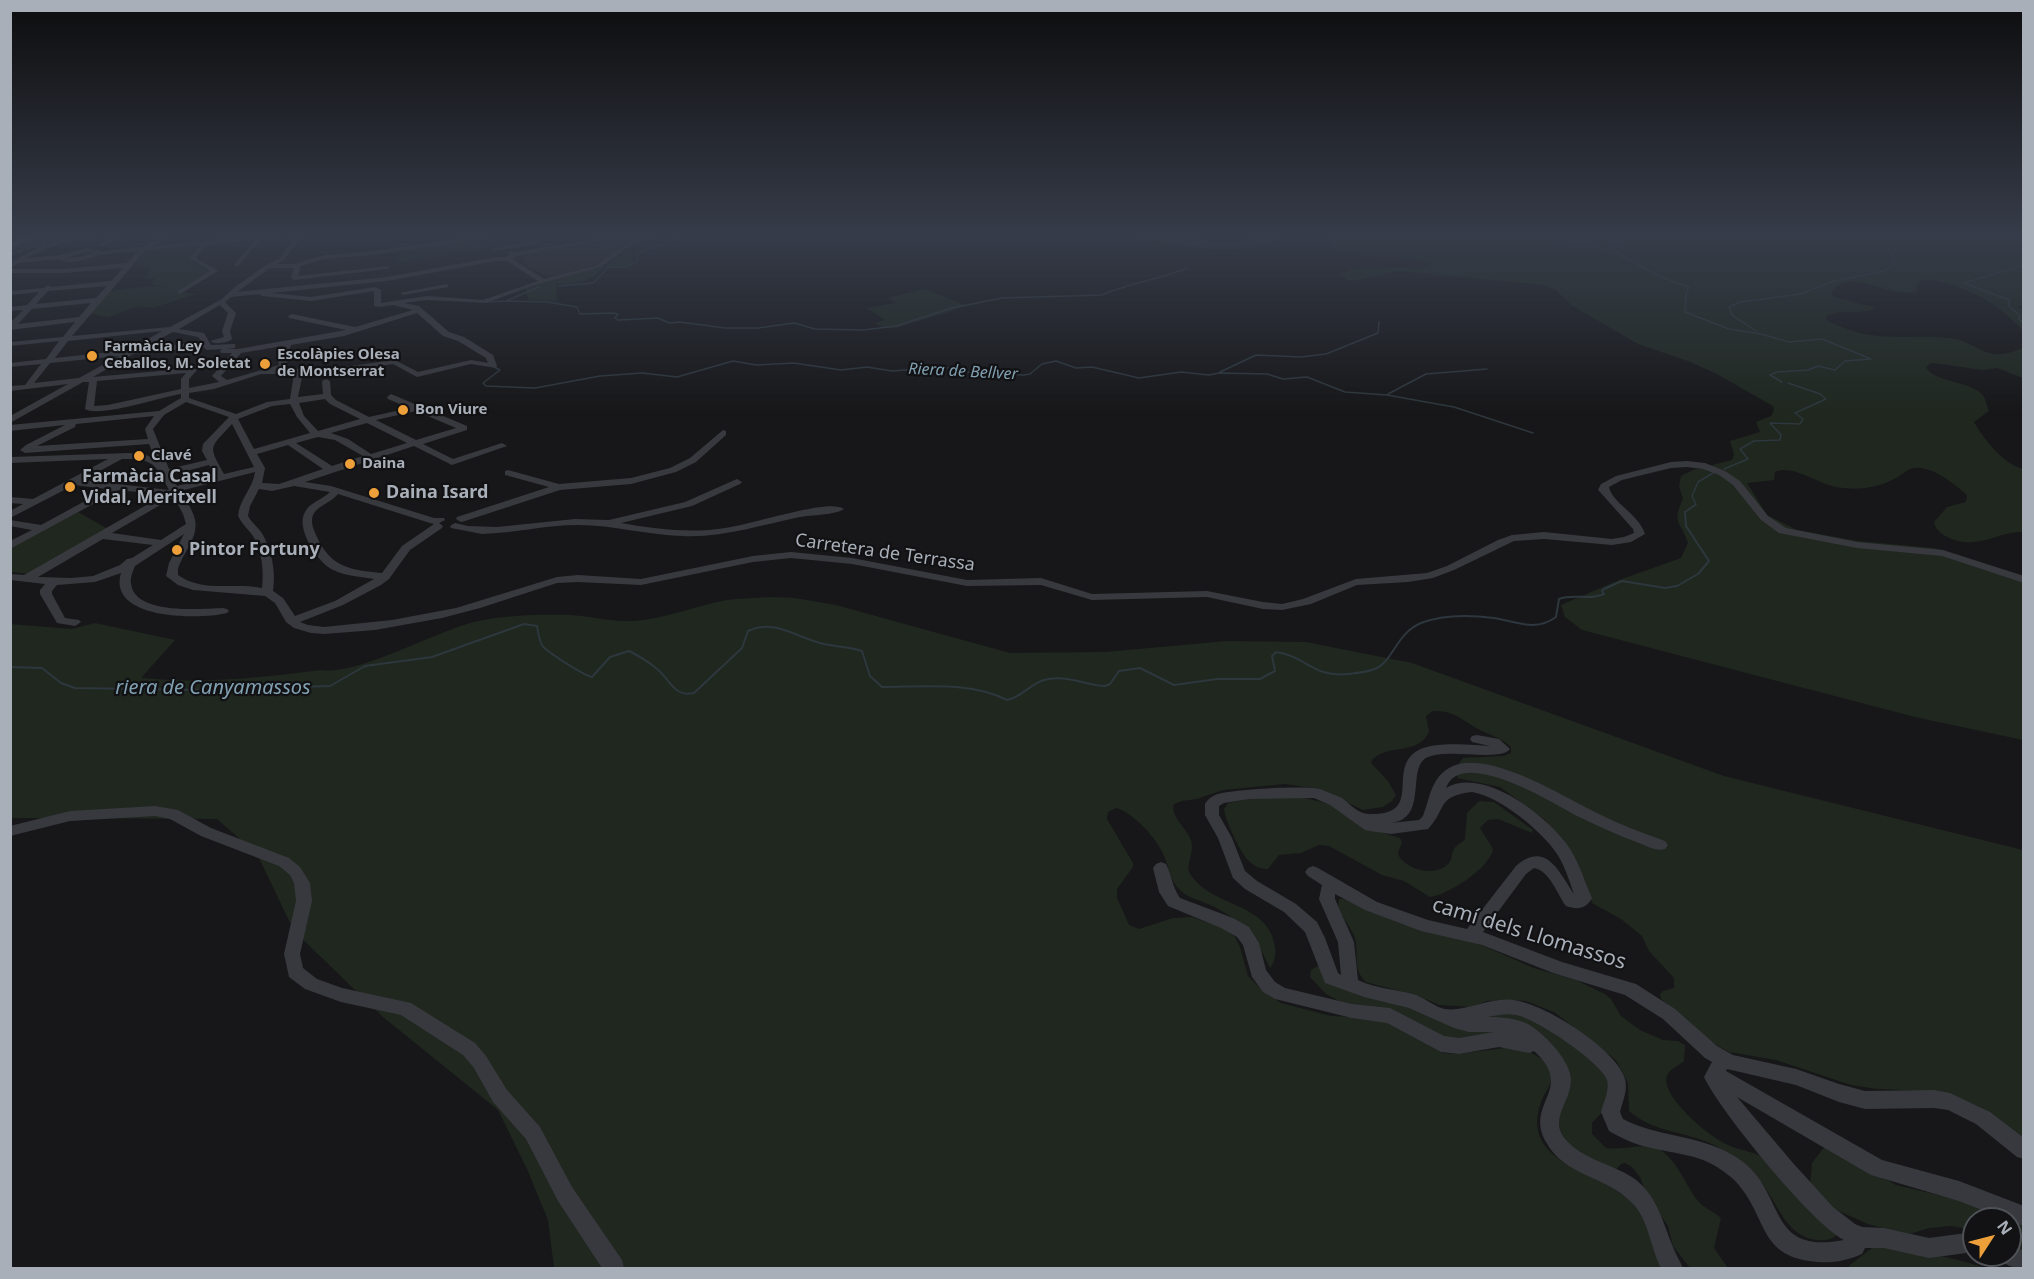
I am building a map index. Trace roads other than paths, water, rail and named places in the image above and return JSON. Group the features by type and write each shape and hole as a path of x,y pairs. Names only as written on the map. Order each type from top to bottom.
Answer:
{"street":[{"path":"11,327 41,295"},
{"path":"28,387 65,338 102,295"},
{"path":"10,420 232,295"},
{"path":"269,295 311,299 339,295"},
{"path":"378,295 377,304 437,298 483,304 507,295"},
{"path":"392,303 393,295"},
{"path":"10,309 98,300"},
{"path":"221,302 232,313 226,331 233,345"},
{"path":"264,371 336,370 395,362 417,375 471,362 493,366 490,357 446,333 419,310 392,303"},
{"path":"10,344 170,329 201,335 207,343 207,348 288,342 359,330 419,310"},
{"path":"294,314 359,330"},
{"path":"11,327 82,319"},
{"path":"93,379 89,409 185,396 283,366 282,360 288,342"},
{"path":"10,365 207,343"},
{"path":"224,351 233,345"},
{"path":"225,382 216,375 233,345"},
{"path":"10,389 194,370 185,379 185,396"},
{"path":"299,371 292,401 296,413 316,434"},
{"path":"326,381 327,396 333,402 452,462 502,446"},
{"path":"185,396 161,413 149,429 164,470 184,506 190,531 173,566 172,576 174,579 195,586 267,593 283,603 290,620 303,618 385,577 403,552 450,517 477,530 583,522 669,532 704,533 737,528 799,513 838,509"},
{"path":"185,396 232,415 250,453 260,468 263,487"},
{"path":"221,478 207,451 208,444 233,418 270,404 327,396"},
{"path":"267,593 270,579 263,550 256,534 245,521 243,513 252,495 263,487 295,483 330,469 464,428 391,397"},
{"path":"10,458 108,408"},
{"path":"250,453 418,408"},
{"path":"10,428 161,413"},
{"path":"220,430 238,429"},
{"path":"316,434 324,433 347,441 370,457"},
{"path":"458,522 559,487 631,481 673,470 693,460 723,433"},
{"path":"25,450 152,441"},
{"path":"289,442 330,469"},
{"path":"146,458 158,452"},
{"path":"10,458 121,456 146,458 164,470 213,461"},
{"path":"10,515 121,456"},
{"name":"Carretera de Terrassa","path":"290,620 302,628 322,630 381,626 450,614 561,579 584,578 614,584 643,582 790,555 839,560 962,583 996,585 1036,581 1050,583 1093,597 1209,594 1272,607 1285,607 1310,602 1359,581 1403,580 1431,575 1451,568 1512,538 1532,534 1602,541 1632,539 1640,534 1638,527 1609,499 1604,486 1619,478 1678,464 1702,466 1732,478 1759,514 1783,531 1857,545 1943,554 2024,580"},
{"path":"26,579 175,491 260,468"},
{"path":"508,473 559,487"},
{"path":"72,482 116,488 175,491"},
{"path":"611,525 620,520 654,514 688,504 737,482"},
{"path":"295,483 351,495 439,523"},
{"path":"10,546 116,488"},
{"path":"335,491 312,510 308,521 312,539 329,562 339,568 385,577"},
{"path":"325,500 351,495"},
{"path":"10,500 35,502"},
{"path":"10,523 44,528"},
{"path":"10,578 54,582 94,579 159,544 190,531"},
{"path":"100,535 159,544"},
{"path":"131,561 125,584 126,592 137,603 157,609 191,613 223,611"},
{"path":"54,582 46,590 46,594 61,621 75,622"},
{"path":"322,630 315,626 314,622 325,608"},
{"path":"1359,818 1382,819 1403,810 1409,800 1413,767 1422,754 1446,749 1498,751 1503,749 1497,743 1477,739"},
{"path":"1660,845 1607,825 1527,782 1499,771 1470,769 1451,773 1442,781 1436,792 1429,819 1417,827 1378,828 1329,797 1311,793 1249,794 1220,799 1211,806 1212,815 1225,838 1240,877 1284,903 1305,921 1317,938 1331,978 1339,983 1347,983 1366,991 1412,1002 1458,1023 1516,1027 1552,1057 1561,1071 1561,1087 1549,1123 1553,1137 1572,1156 1626,1184 1646,1201 1652,1213 1662,1250 1672,1269"},
{"path":"1433,804 1446,793 1467,787 1483,788 1501,796 1535,821 1560,846 1583,896 1581,902 1572,902 1549,868 1539,862 1530,862 1521,870 1471,936"},
{"path":"10,831 70,816 155,811 168,813 207,832 291,866 302,883 304,901 292,954 295,972 310,984 341,995 405,1008 469,1049 480,1062 500,1096 533,1133 565,1194 614,1269"},
{"path":"1161,868 1167,892 1174,902 1233,925 1246,936 1251,943 1258,972 1269,987 1281,994 1358,1012 1390,1016 1441,1044 1459,1046 1499,1039 1529,1045 1532,1043 1532,1038"},
{"name":"camí dels Llomassos","path":"1313,872 1371,906 1427,926 1471,936 1559,968 1637,992 1669,1014 1705,1048 1718,1066 1796,1077 1865,1100 1934,1099 1950,1102 1983,1118 2024,1150"},
{"path":"1330,884 1327,899 1341,926 1347,949 1351,975 1347,983"},
{"path":"1440,1016 1463,1015 1508,1007 1531,1012 1592,1052 1610,1067 1617,1083 1617,1093 1610,1112 1616,1125 1644,1136 1694,1146 1726,1161 1753,1184 1776,1233 1789,1245 1815,1252 1846,1250 1856,1245 1856,1236"},
{"path":"1962,1244 1929,1248 1884,1238 1856,1236 1826,1214 1722,1093 1714,1080 1718,1066 1878,1168 1949,1188 2024,1216"}],"waterway":[{"path":"506,301 521,295"},
{"path":"506,301 547,302 577,307 580,314 614,313 618,314 615,318 618,320 658,318 669,323 680,322 725,328 758,328 794,323 815,329 863,330 896,326 952,308 1002,298 1103,295"},
{"path":"1686,295 1685,312 1729,329 1761,334 1789,342 1822,339 1871,359 1845,361 1835,370 1818,366 1808,370 1777,372 1770,375 1782,382"},
{"path":"1756,331 1732,315 1729,307 1740,302 1795,295"},
{"path":"1995,295 2009,300 2009,306 2020,316 2019,319 2024,324"},
{"path":"485,302 506,301"},
{"path":"1220,372 1256,355 1301,357 1326,354 1378,333 1379,322"},
{"name":"Riera de Bellver","path":"494,367 500,370 483,383 486,386 535,388 600,376 642,373 677,377 733,361 756,365 794,363 841,370 867,367 892,371 944,367 964,372 1024,375 1030,374 1042,364 1056,361 1076,368 1092,367 1139,378 1181,372 1209,375 1219,373 1267,374 1283,379 1307,377 1345,392 1387,395 1454,407 1533,433"},
{"path":"1388,394 1426,374 1487,369"},
{"path":"1724,469 1748,459 1740,449 1754,441 1780,440 1781,435 1770,423 1800,424 1803,419 1795,413 1826,399 1820,394 1788,383"},
{"name":"riera de Canyamassos","path":"1693,507 1696,505 1692,496 1698,482 1713,473"},
{"name":"riera de Canyamassos","path":"10,667 42,668 61,683 75,688 194,690 330,686 365,666 432,657 524,624 537,626 540,641 545,648 588,676 592,677 610,657 629,651 654,666 673,687 687,694 694,693 742,648 748,631 767,627 784,630 820,643 862,651 870,676 882,687 962,688 978,690 1007,700 1034,684 1052,678 1105,686 1110,684 1119,671 1140,668 1174,685 1217,679 1260,679 1275,671 1272,656 1276,652 1286,654 1326,673 1349,674 1377,668 1387,659 1406,633 1413,627 1430,620 1467,616 1494,618 1526,625 1541,624 1556,617 1559,599 1598,596 1604,594 1602,591 1604,589 1622,581 1665,588 1677,586 1698,574 1709,561 1686,526 1685,512 1695,505"}],"place":[{"name":"Farmàcia Ley Ceballos, M. Soletat","path":"92,356"},
{"name":"Escolàpies Olesa de Montserrat","path":"265,364"},
{"name":"Bon Viure","path":"403,410"},
{"name":"Clavé","path":"139,456"},
{"name":"Daina","path":"350,464"},
{"name":"Farmàcia Casal Vidal, Meritxell","path":"70,487"},
{"name":"Daina Isard","path":"374,493"},
{"name":"Pintor Fortuny","path":"177,550"}]}
